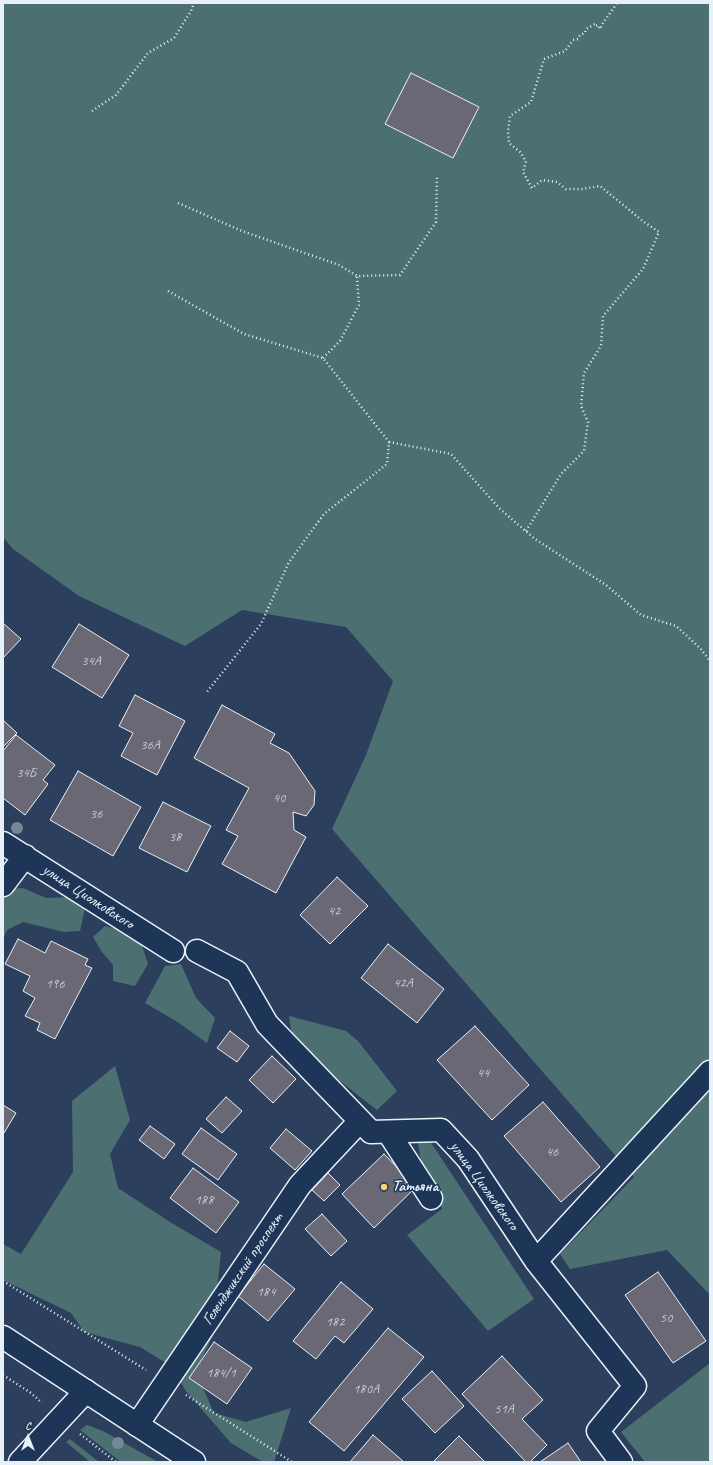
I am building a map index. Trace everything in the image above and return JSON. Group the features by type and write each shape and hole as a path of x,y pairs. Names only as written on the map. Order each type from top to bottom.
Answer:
{"street":[{"name":"улица Циолковского","path":"3,843 173,951"},
{"path":"3,885 25,856"},
{"name":"улица Циолковского","path":"197,951 237,972 267,1024 371,1132 441,1130 468,1159 536,1261 635,1386 598,1431 621,1462"},
{"path":"536,1261 710,1072"},
{"name":"Геленджикский проспект","path":"137,1425 300,1185 360,1121"},
{"path":"388,1132 431,1198"},
{"path":"3,1337 194,1462"},
{"path":"20,1462 86,1391"}],"path":[{"path":"92,111 116,95 148,53 174,38 192,11 194,3"},
{"path":"526,531 561,474 584,451 588,422 581,406 584,373 601,346 603,316 643,269 659,232 600,186 582,189 566,189 557,182 542,180 532,188 523,172 526,161 520,152 509,143 508,131 510,116 531,102 544,59 565,51 573,40 578,39 580,35 585,33 586,29 595,24 596,26 598,25 600,29 617,3"},
{"path":"178,203 242,231 339,265 357,276 400,275 436,222 438,176"},
{"path":"323,358 340,341 359,305 357,276"},
{"path":"168,291 244,334 323,358 389,442 451,454 500,509 526,531 606,585 641,615 676,626 700,648 710,661"},
{"path":"206,692 261,624 289,562 324,514 387,464 389,442"}],"green space":[{"path":"3,3 710,3 710,1295 667,1250 570,1269 560,1254 634,1177 332,829 366,755 393,681 346,627 242,610 185,646 79,596 13,549 3,537"},
{"path":"23,888 46,898 71,897 85,908 80,931 64,932 23,922 7,930 3,940 3,898 7,889"},
{"path":"105,926 124,931 142,946 148,964 135,986 113,981 113,965 102,952 93,937"},
{"path":"181,964 196,998 215,1018 207,1043 176,1021 145,1003 165,966"},
{"path":"289,1016 346,1031 358,1041 397,1091 377,1110 293,1046"},
{"path":"115,1066 130,1120 110,1154 118,1188 170,1222 221,1252 212,1337 196,1372 214,1413 246,1422 291,1408 274,1462 263,1462 231,1443 185,1390 174,1368 140,1347 84,1332 71,1313 3,1280 3,1244 21,1254 73,1172 72,1101"},
{"path":"426,1135 534,1299 488,1331 407,1235 442,1209 421,1162 418,1143"},
{"path":"710,1363 710,1462 645,1462 621,1432"},
{"path":"87,1425 103,1431 158,1462 121,1462 80,1430"},
{"path":"70,1439 99,1462 90,1462 66,1442"}],"building":[{"path":"411,73 479,107 453,158 385,124"},
{"path":"3,623 21,639 3,658"},
{"path":"79,624 129,655 102,698 52,667"},
{"path":"135,695 185,721 157,775 121,756 133,733 119,726"},
{"path":"222,705 275,734 270,743 289,753 315,791 314,805 306,816 293,812 294,830 306,837 276,893 222,864 238,836 226,830 249,788 194,758"},
{"path":"3,720 17,733 3,747"},
{"path":"16,735 55,765 43,780 48,784 25,815 3,798 3,751"},
{"path":"78,771 141,807 113,856 50,820"},
{"path":"163,802 211,826 187,872 139,848"},
{"path":"337,877 368,906 330,944 300,915"},
{"path":"18,939 45,953 51,941 88,959 85,965 92,968 55,1039 37,1030 40,1023 25,1016 35,998 23,991 30,976 5,964"},
{"path":"388,944 444,989 417,1023 361,978"},
{"path":"475,1026 529,1085 492,1120 437,1060"},
{"path":"230,1031 249,1046 237,1062 217,1048"},
{"path":"272,1056 296,1079 273,1103 249,1080"},
{"path":"226,1097 242,1111 222,1133 206,1119"},
{"path":"543,1102 600,1167 561,1202 504,1136"},
{"path":"3,1105 16,1113 4,1133 3,1133"},
{"path":"150,1126 175,1144 164,1159 139,1140"},
{"path":"201,1128 237,1154 218,1180 182,1154"},
{"path":"286,1129 312,1151 295,1170 270,1148"},
{"path":"384,1154 416,1187 374,1228 342,1194"},
{"path":"193,1168 239,1202 216,1233 170,1198"},
{"path":"328,1173 340,1185 324,1201 312,1190"},
{"path":"322,1214 347,1241 331,1256 305,1229"},
{"path":"264,1264 295,1289 268,1321 238,1296"},
{"path":"658,1272 706,1341 673,1363 625,1295"},
{"path":"341,1282 373,1309 344,1343 335,1336 316,1359 293,1341"},
{"path":"388,1328 424,1357 344,1451 309,1422"},
{"path":"214,1342 252,1368 227,1404 189,1378"},
{"path":"502,1356 543,1400 522,1419 547,1445 530,1462 526,1462 462,1394"},
{"path":"432,1371 464,1406 435,1433 402,1399"},
{"path":"373,1435 404,1462 350,1462"},
{"path":"459,1436 485,1462 433,1462"},
{"path":"568,1443 581,1462 540,1462"}],"place":[{"name":"Татьяна","path":"384,1187"}]}
